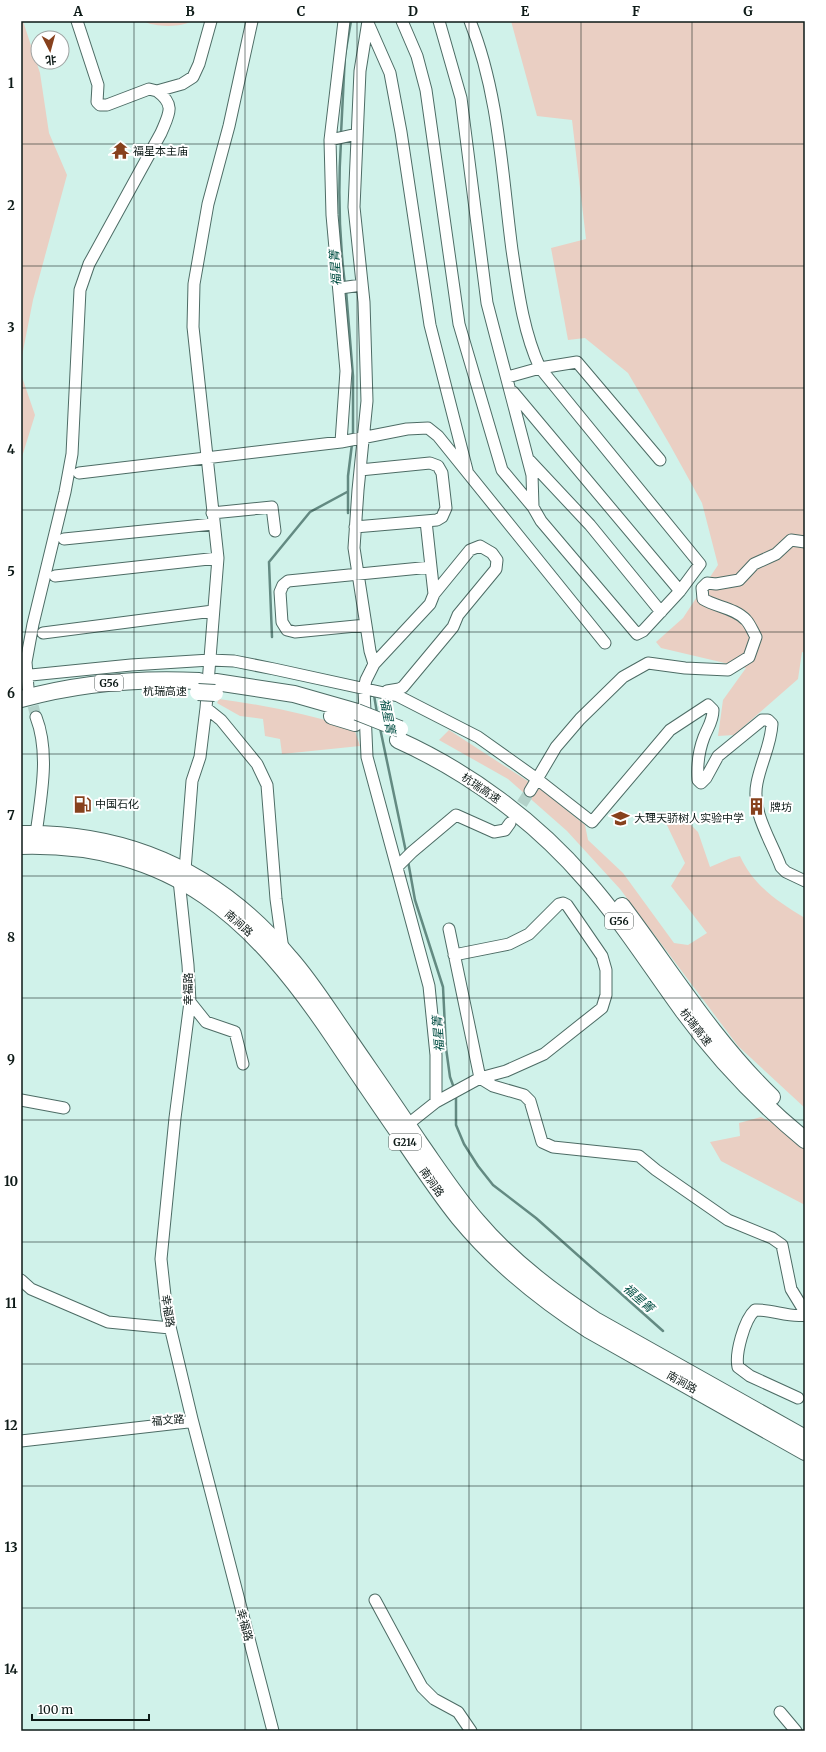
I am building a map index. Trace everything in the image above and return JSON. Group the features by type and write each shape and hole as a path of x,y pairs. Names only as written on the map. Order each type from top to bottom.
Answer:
{"highway":[{"name":"杭瑞高速","path":"24,693 61,690 123,681 215,687 356,718 399,735 434,745 482,774 531,810 586,862 617,900 689,1000 726,1047 766,1090 805,1126"},
{"name":"杭瑞高速","path":"21,710 63,700 108,694 199,686"},
{"name":"杭瑞高速","path":"399,735 481,787 524,819 558,849 604,901 687,1016 714,1050 758,1098 805,1140"},
{"name":"南涧路","path":"28,834 81,838 118,845 148,854 182,875 196,889 230,914 251,933 282,966 403,1128 476,1220 502,1248 527,1270 571,1304 595,1320 805,1438"},
{"name":"南涧路","path":"21,846 65,848 109,855 208,883 238,905 283,950 326,1005 460,1219 491,1254 523,1282 564,1314 589,1330 805,1452"}],"street":[{"path":"78,21 98,86 97,102 100,105 107,105 149,89 157,90 182,84 193,77 199,64 211,21"},
{"name":"幸福路","path":"252,21 229,126 208,204 194,284 193,327 218,558 206,708 200,756 192,781 182,875 190,1002 174,1118 161,1259 170,1328 192,1419 273,1731"},
{"path":"344,21 342,137 332,215 343,288 346,370 352,439 360,470 354,527 354,548 370,651 374,664"},
{"path":"402,21 417,56 426,90 459,324 502,470 533,507 541,521 636,634 643,631 680,591 700,564 540,368 532,351 520,302 491,94 470,21"},
{"path":"439,21 461,98 487,303 529,459 532,475 533,507"},
{"path":"352,439 367,401 362,285 354,207 342,137 360,71 368,22"},
{"path":"368,22 390,73 430,325 468,473"},
{"path":"24,693 23,675 33,624 65,492 72,454 80,290 89,264 161,133 170,113 167,100 157,90"},
{"path":"343,288 362,285"},
{"path":"508,377 540,368 577,362 660,460"},
{"path":"511,390 680,591"},
{"path":"79,472 207,459 352,439 407,429 428,428 438,436 605,643"},
{"path":"529,459 590,525 660,612"},
{"path":"354,527 440,519 446,511 442,473 438,466 430,463 360,470"},
{"path":"212,513 272,507 275,531"},
{"path":"426,521 434,594"},
{"path":"64,539 214,524"},
{"path":"530,790 538,780 556,747 580,719 623,677 648,663 685,668 728,670 749,657 756,637 747,620 730,609 712,604 703,599 702,588 707,583 716,584 739,580 754,564 776,554 791,540 805,542"},
{"path":"380,691 399,689 403,687 453,627 458,615 496,569 497,560 483,548 475,547 470,550 434,594 430,604 374,664 366,680 367,757 400,864 429,986 436,1055 436,1102"},
{"path":"55,576 218,558"},
{"path":"366,625 295,632 287,630 282,622 280,592 285,583 431,567"},
{"path":"43,633 214,611"},
{"path":"23,675 131,665 210,660 234,661 380,691 411,701 478,737 538,780 592,822 670,730 704,707 708,705 713,710 713,718 704,737 700,752 698,780 701,783 706,778 718,756 762,720 768,720 772,724 772,738 756,784 760,819 781,867 786,872 805,881"},
{"path":"206,708 222,720 257,764 267,785 276,899 283,950"},
{"path":"28,834 42,788 44,750 42,731 36,717"},
{"path":"400,864 456,815 494,832 505,830 510,823"},
{"path":"403,1128 436,1102 455,1091 480,1078 506,1071 544,1054 602,1008 606,995 606,970 602,956 567,905 563,903 559,904 530,934 509,944 454,955"},
{"path":"449,929 480,1078 493,1086 516,1091 530,1101 542,1142 552,1147 639,1156 728,1220 772,1238 782,1245 791,1289 805,1313 797,1316 768,1309 755,1310 745,1327 736,1359 738,1367 750,1376 798,1398"},
{"path":"190,1002 206,1022 235,1032 243,1064"},
{"path":"21,1100 64,1108"},
{"path":"21,1280 31,1290 108,1322 170,1328"},
{"name":"福文路","path":"21,1436 187,1417 192,1419"},
{"name":"福文路","path":"21,1442 188,1422 192,1419"},
{"path":"376,1600 422,1687 434,1699 458,1712 471,1731"},
{"path":"780,1712 796,1731"}],"shaded area":[{"path":"21,21 23,21 30,42 30,70 39,70 49,133 67,175 33,300 21,361"},
{"path":"143,21 191,21 181,25 167,26 153,25"},
{"path":"511,21 805,21 805,653 802,652 798,679 734,735 718,736 723,700 746,668 661,648 656,642 683,618 718,565 702,503 628,373 585,338 568,340 551,248 586,239 572,120 537,116"},
{"path":"21,374 35,415 21,460"},
{"path":"219,699 287,711 354,728 360,746 282,754 280,739 265,736 263,719 240,716 217,703"},
{"path":"449,730 543,791 585,825 588,840 623,873 674,943 688,945 707,933 671,886 685,863 665,821 683,817 698,832 710,867 731,858 740,856 752,876 767,892 785,906 805,918 805,1108 738,1046 620,889 567,831 508,779 439,740"},
{"path":"761,1117 790,1132 805,1144 805,1205 721,1161 710,1142 740,1136 739,1123"}],"waterway":[{"name":"福星箐","path":"341,134 345,55 351,21"},
{"name":"福星箐","path":"341,141 340,213 341,249 345,285"},
{"name":"福星箐","path":"346,290 353,376 353,437"},
{"name":"福星箐","path":"348,513 348,476 352,444"},
{"path":"272,637 269,562 310,512 347,492"},
{"name":"福星箐","path":"374,695 377,713"},
{"name":"福星箐","path":"380,728 406,852"},
{"name":"福星箐","path":"408,861 415,900 443,987 446,1048 450,1077 454,1088"},
{"name":"福星箐","path":"456,1095 456,1125 464,1144 478,1166 493,1185 536,1218 663,1331"}],"tunnel":[{"path":"29,690 36,717"},
{"path":"513,818 530,791"}],"place":[{"name":"福星本主庙","path":"120,151"},
{"name":"中国石化","path":"82,804"},
{"name":"牌坊","path":"757,807"},
{"name":"大理天骄树人实验中学","path":"621,818"}]}
